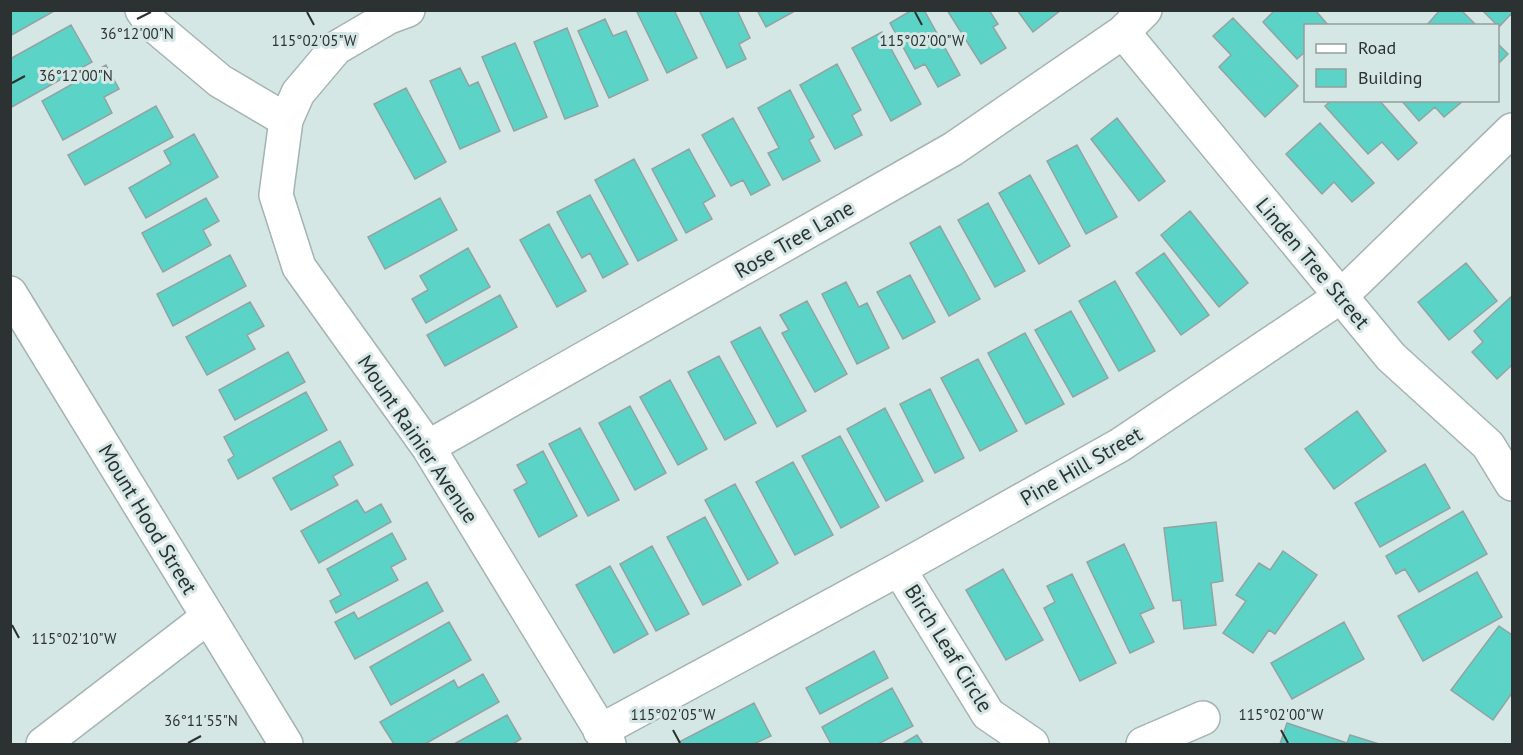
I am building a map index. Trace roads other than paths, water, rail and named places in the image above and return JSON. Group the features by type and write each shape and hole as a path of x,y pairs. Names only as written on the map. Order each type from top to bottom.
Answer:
{"street":[{"path":"142,10 151,22 220,81 286,120"},
{"name":"Mount Rainier Avenue","path":"408,10 389,17 336,48 298,93 286,120 276,195 299,267 428,447 604,738"},
{"name":"Linden Tree Street","path":"1134,21 1340,297 1391,357 1488,445 1512,484"},
{"name":"Rose Tree Lane","path":"428,447 953,149 1134,21"},
{"name":"Pine Hill Street","path":"604,738 899,568 1120,446 1340,297 1512,130"},
{"name":"Mount Hood Street","path":"10,293 19,328 208,617 286,744"},
{"name":"Birch Leaf Circle","path":"899,568 988,714 1032,744"},
{"path":"43,744 208,617"},
{"path":"1143,744 1203,718"}]}
